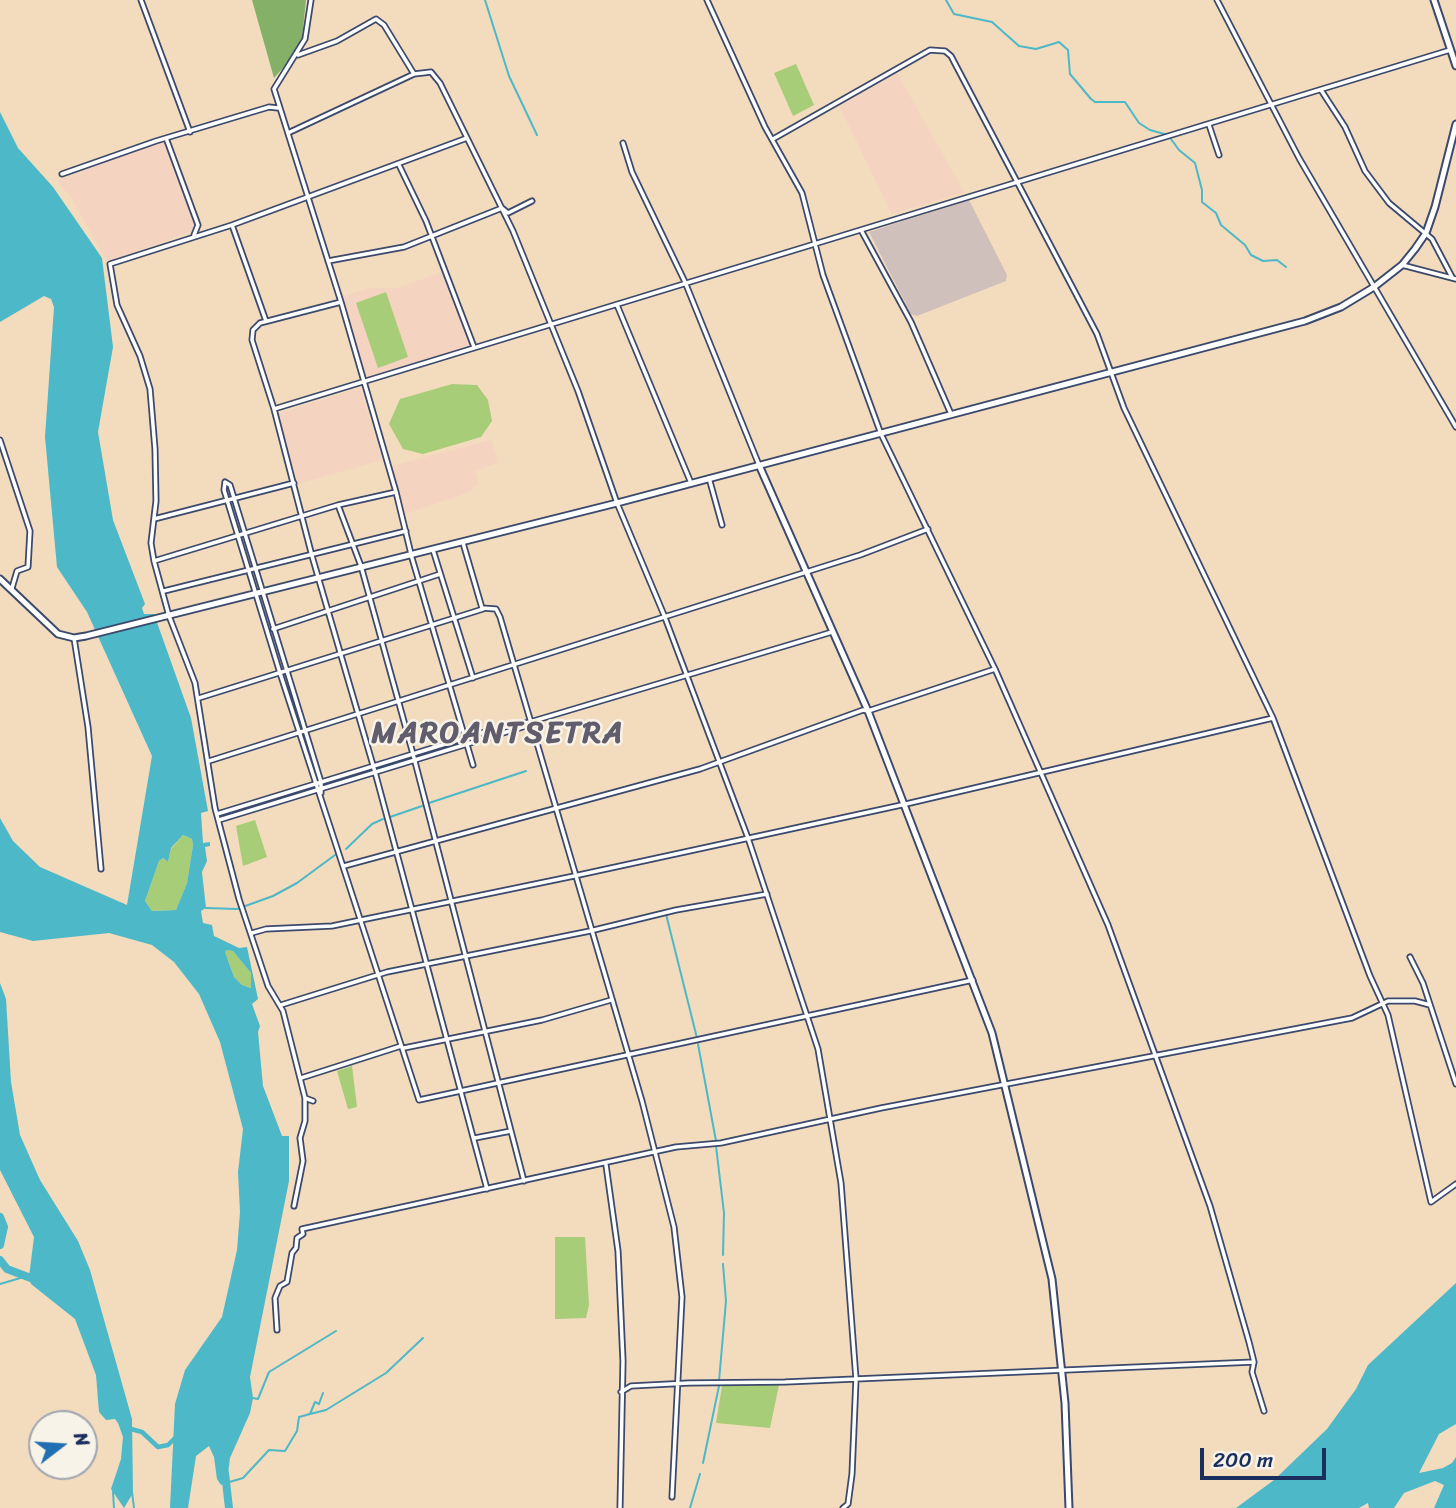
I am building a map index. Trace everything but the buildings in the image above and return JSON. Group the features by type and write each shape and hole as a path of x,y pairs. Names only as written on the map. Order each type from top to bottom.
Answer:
{"main road":[{"path":"1434,0 1456,66"},
{"path":"0,579 58,634 75,638 86,636 617,503 1305,321 1341,307 1374,287 1402,265 1426,233 1456,124"},
{"path":"759,465 869,711 974,980 1007,1085 1052,1279 1062,1370 1069,1508"}],"street":[{"path":"141,0 190,132"},
{"path":"311,0 305,39 298,55 274,89 341,302 419,582 474,765"},
{"path":"707,0 773,139 801,191 829,292 881,434 995,669 1108,925 1210,1206 1254,1362 1252,1372 1264,1410"},
{"path":"1217,0 1271,106 1456,427"},
{"path":"298,55 337,41 376,19 384,25 414,74"},
{"path":"773,139 930,50 940,50 951,56 1097,334 1125,410 1207,575 1273,718 1381,1004 1388,1014 1405,1078 1431,1202 1456,1184"},
{"path":"274,409 1451,50"},
{"path":"288,133 414,74 429,71 439,82 502,208 551,325 597,440 617,503 664,615 748,838 818,1049 844,1216 856,1379 852,1474 848,1504 843,1508"},
{"path":"1320,89 1347,130 1365,172 1389,203 1433,240 1454,278"},
{"path":"62,174 166,138 269,107 280,110"},
{"path":"1209,125 1219,155"},
{"path":"166,138 198,225 197,232 192,236"},
{"path":"294,1206 303,1161 300,1138 305,1121 305,1098 302,1078 281,1005 268,986 241,904 217,814 199,698 189,661 169,616 154,561 151,544 155,449 150,389 140,356 117,305 110,264 192,236 232,226 467,138"},
{"path":"623,143 632,172 685,282 759,465"},
{"path":"399,165 431,237 474,348"},
{"path":"502,208 508,214 532,201"},
{"path":"328,261 404,247 502,208"},
{"path":"232,226 266,321"},
{"path":"861,229 911,323 951,414"},
{"path":"1402,265 1454,278"},
{"path":"341,302 266,321 256,326 252,340 274,409 312,556 374,769 487,1189"},
{"path":"617,304 691,483"},
{"path":"0,440 30,531 28,567 17,571 12,588"},
{"path":"709,478 722,525"},
{"path":"241,535 227,482 223,486 259,593 280,673 319,785"},
{"path":"153,519 294,483"},
{"path":"154,561 338,505 396,492"},
{"path":"338,505 351,546 361,566 414,757 524,1181"},
{"path":"209,761 872,551 928,529"},
{"path":"164,591 406,531"},
{"path":"463,541 483,608"},
{"path":"432,548 474,678"},
{"path":"273,629 328,608 440,574"},
{"path":"259,593 306,732 321,793 419,1100 575,1069 627,1055 694,1043 974,980"},
{"path":"199,698 483,608 492,608 498,612 627,1055 674,1227 682,1297 680,1385 672,1497"},
{"path":"217,814 834,631"},
{"path":"75,638 89,735 101,869"},
{"path":"344,866 719,763 863,710 869,711 995,669"},
{"path":"252,934 266,929 322,927 574,876 906,804 1273,718"},
{"path":"219,820 319,785"},
{"path":"281,1005 378,975 590,931 676,910 767,894"},
{"path":"1410,957 1430,1005 1456,1084"},
{"path":"302,1078 402,1047 542,1020 611,1000"},
{"path":"277,1329 275,1298 280,1286 287,1282 292,1253 297,1238 303,1234 302,1229 653,1152 721,1143 830,1119 1352,1018 1381,1004 1409,1001 1430,1005"},
{"path":"305,1098 313,1101"},
{"path":"475,1138 512,1131"},
{"path":"606,1164 618,1251 624,1361 621,1392 620,1508"},
{"path":"621,1392 631,1386 1254,1362"}],"shaded area":[{"path":"897,73 964,192 892,214 839,105"},
{"path":"164,140 197,226 195,230 107,262 71,197 57,181"},
{"path":"969,200 1007,275 1006,281 917,316 911,314 869,232"},
{"path":"443,272 473,350 369,384 341,297 370,288 397,288"},
{"path":"360,388 382,460 298,484 277,414"},
{"path":"491,440 498,463 475,470 479,485 472,487 472,491 405,514 392,466"}],"green space":[{"path":"252,0 306,0 302,39 291,59 274,78"},
{"path":"796,64 814,105 793,116 774,73"},
{"path":"386,292 408,357 378,368 356,303"},
{"path":"452,384 477,385 488,400 492,421 481,437 423,454 403,449 389,424 400,399"},
{"path":"255,820 267,857 243,866 236,826"},
{"path":"183,835 192,839 193,845 187,883 176,910 152,911 145,901 159,861 163,858 168,862 171,849"},
{"path":"233,951 251,973 252,988 242,985 234,977 225,952"},
{"path":"352,1066 357,1107 348,1109 337,1071"},
{"path":"555,1237 585,1237 589,1305 586,1318 555,1319"},
{"path":"779,1385 770,1428 716,1423 722,1386"}],"water":[{"path":"0,112 18,148 53,187 102,258 113,347 98,432 113,520 145,604 142,608 144,614 154,614 191,718 208,811 201,813 203,843 210,842 210,846 205,847 207,861 202,872 206,908 201,911 203,923 212,925 214,936 239,948 247,947 258,999 252,1004 260,1026 258,1032 263,1086 282,1136 289,1136 289,1181 250,1377 253,1398 250,1413 230,1458 227,1482 221,1485 217,1479 214,1457 209,1446 196,1456 188,1508 170,1508 175,1404 185,1370 222,1317 237,1250 240,1212 238,1172 243,1129 220,1042 199,994 174,962 152,945 109,933 33,941 0,932 0,818 13,841 40,867 127,905 152,756 87,612 57,567 45,437 54,307 51,299 44,296 0,322","holes":["183,835 192,839 193,845 187,883 176,910 152,911 145,901 159,861 163,858 168,862 171,848","233,951 251,973 251,988 242,985 234,977 225,952"]},
{"path":"0,983 6,999 11,1082 20,1135 40,1180 78,1241 90,1270 132,1419 133,1493 124,1508 111,1489 121,1459 123,1437 118,1423 115,1419 106,1420 99,1412 96,1375 75,1319 31,1284 29,1277 34,1237 0,1170"},
{"path":"1456,1283 1456,1424 1439,1434 1419,1473 1443,1468 1456,1457 1456,1508 1434,1508 1444,1485 1435,1481 1404,1493 1394,1508 1369,1508 1368,1503 1359,1508 1236,1508 1274,1480 1327,1429 1356,1389 1368,1365"}],"waterway":[{"path":"485,0 509,76 537,135"},
{"path":"946,0 954,14 992,22 1019,46 1036,49 1059,42 1068,50 1070,74 1091,99 1095,102 1125,102 1139,123 1150,130 1168,135 1179,150 1195,163 1202,190 1202,202 1216,213 1221,225 1245,245 1251,255 1263,261 1277,260 1286,267"},
{"path":"429,803 526,771"},
{"path":"390,817 422,806"},
{"path":"346,849 372,824 383,819"},
{"path":"206,908 237,909 273,896 297,883 335,855"},
{"path":"666,914 697,1038"},
{"path":"698,1044 716,1141"},
{"path":"716,1146 724,1213 723,1255"},
{"path":"0,1217 4,1227 0,1245"},
{"path":"0,1260 7,1269 36,1280"},
{"path":"719,1381 726,1301 723,1264"},
{"path":"0,1284 27,1276"},
{"path":"253,1398 258,1399 269,1372 336,1331"},
{"path":"310,1414 326,1410 386,1373 423,1338"},
{"path":"703,1463 719,1386"},
{"path":"226,1483 243,1478 269,1450 285,1451 297,1431 299,1417 310,1414 315,1402 319,1404 323,1393"},
{"path":"131,1429 142,1432 158,1447 168,1445 177,1436"},
{"path":"225,1473 229,1508"},
{"path":"690,1508 700,1474"},
{"path":"113,1492 114,1508"},
{"path":"132,1492 134,1508"}],"district":[{"name":"MAROANTSETRA","path":"498,734"}]}
